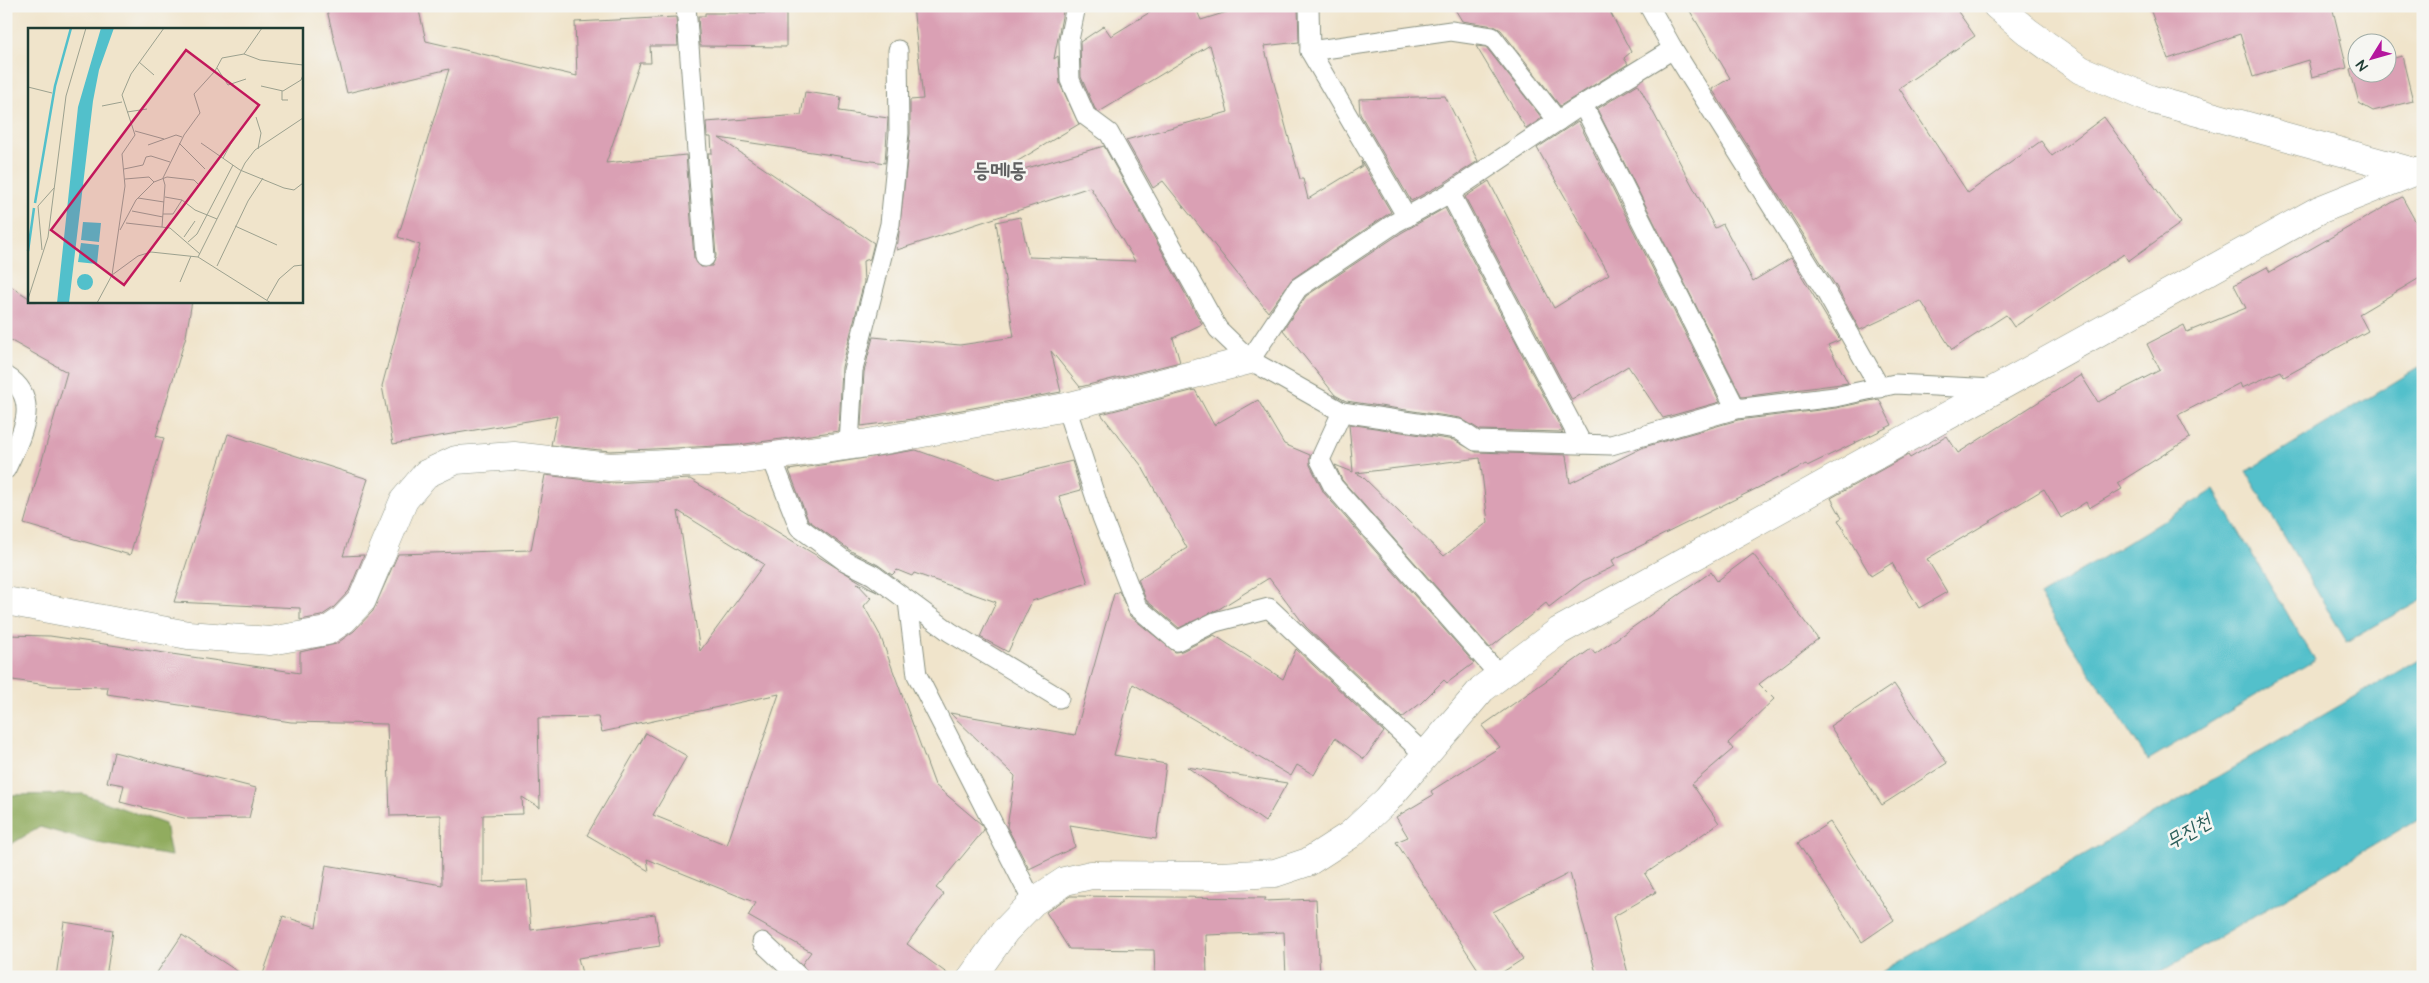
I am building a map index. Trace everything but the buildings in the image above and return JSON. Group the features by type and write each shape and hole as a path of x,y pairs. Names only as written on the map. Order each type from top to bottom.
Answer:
{"street":[{"path":"1997,6 2028,32 2081,70 2150,99 2418,172"},
{"path":"972,977 1005,931 1033,902 1065,881 1091,875 1220,876 1275,873 1308,862 1350,835 1387,800 1482,689 1559,631 2319,210 2418,172"},
{"path":"6,601 188,635 270,641 327,631 343,620 362,600 404,500 426,474 456,460 514,456 610,466 745,460 849,446 1066,407 1250,360"}],"lane":[{"path":"686,6 705,257"},
{"path":"1076,6 1069,40 1070,80 1086,116 1109,133 1218,329 1250,360 1342,412 1458,429 1476,441 1611,445 1736,409 1835,397 1895,384 1995,389"},
{"path":"1310,6 1310,51 1407,217"},
{"path":"1648,6 1827,294 1880,388"},
{"path":"1310,51 1451,31 1492,37 1558,121"},
{"path":"1250,360 1298,288 1407,217 1450,192 1583,104 1673,49"},
{"path":"849,446 853,370 890,224 899,133 898,50"},
{"path":"1583,104 1736,409"},
{"path":"1450,192 1582,444"},
{"path":"6,376 12,380 24,398 27,419 6,469"},
{"path":"1066,407 1102,517 1137,607 1177,641 1215,622 1269,608 1425,755"},
{"path":"1342,412 1320,460 1333,486 1500,676"},
{"path":"771,456 799,527 845,561 873,575 950,632 1059,698"},
{"path":"908,601 917,675 1033,902"},
{"path":"762,942 798,977"}],"green space":[{"path":"83,794 165,824 171,856 92,842 40,827 6,847 6,795"}],"water":[{"path":"2418,368 2423,376 2423,598 2347,642 2246,472"},
{"path":"2214,490 2315,660 2148,760 2039,596"},
{"name":"무진천","path":"2423,657 2423,816 2152,977 1874,977"}],"district":[{"name":"등메1동","path":"1000,170"}]}
